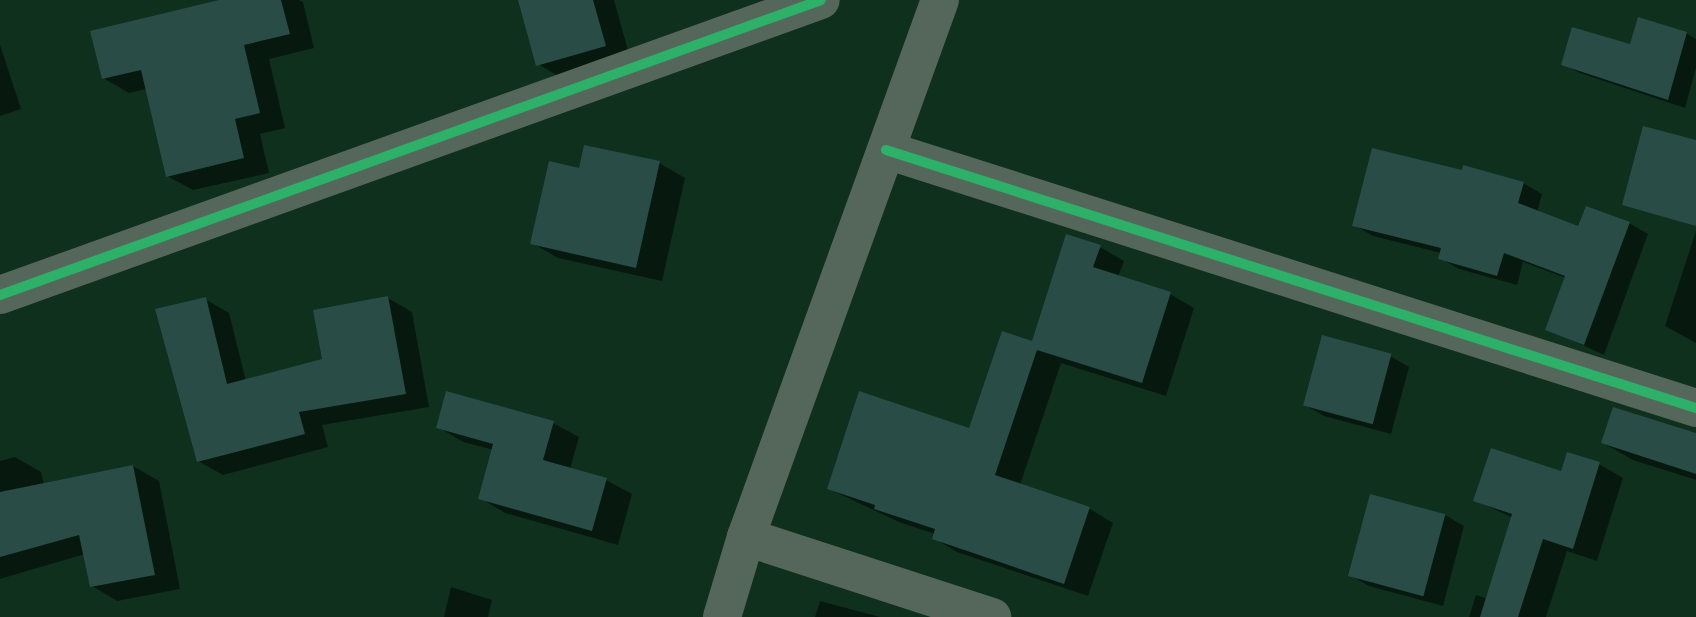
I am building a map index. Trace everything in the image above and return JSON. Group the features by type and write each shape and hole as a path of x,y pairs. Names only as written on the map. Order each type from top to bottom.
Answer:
{"street":[{"path":"0,295 821,0"},
{"path":"722,617 747,537 940,0"},
{"path":"886,150 1696,408"},
{"path":"747,537 992,617"}],"building":[{"path":"219,0 281,0 290,34 244,45 260,113 235,119 244,158 166,177 141,70 102,79 90,31"},
{"path":"518,0 593,0 606,46 536,66"},
{"path":"1638,17 1687,32 1668,100 1561,65 1572,27 1630,44"},
{"path":"1643,126 1696,140 1696,226 1622,205"},
{"path":"584,145 660,161 636,268 530,244 549,161 579,168"},
{"path":"1372,148 1462,170 1463,165 1524,182 1518,203 1578,226 1586,206 1630,222 1584,345 1545,330 1565,276 1504,253 1497,276 1438,259 1441,248 1352,226"},
{"path":"1066,234 1101,245 1093,267 1171,292 1142,383 1037,350 995,475 1090,507 1064,584 932,539 935,529 874,509 875,505 827,489 859,391 969,428 1002,331 1032,341"},
{"path":"388,296 406,394 299,412 305,434 197,462 155,309 206,297 227,384 322,359 313,310"},
{"path":"1322,335 1392,354 1373,424 1303,406"},
{"path":"446,391 554,421 543,460 607,478 592,531 478,499 493,444 436,428"},
{"path":"1613,407 1696,433 1696,474 1601,443"},
{"path":"1491,448 1561,471 1567,452 1600,462 1573,549 1543,539 1518,617 1480,617 1512,514 1473,501"},
{"path":"133,465 155,575 90,587 79,535 0,557 0,492"},
{"path":"1370,494 1445,514 1423,596 1348,576"}],"cycle path":[{"path":"0,295 821,0"},
{"path":"886,150 1696,408"}]}
